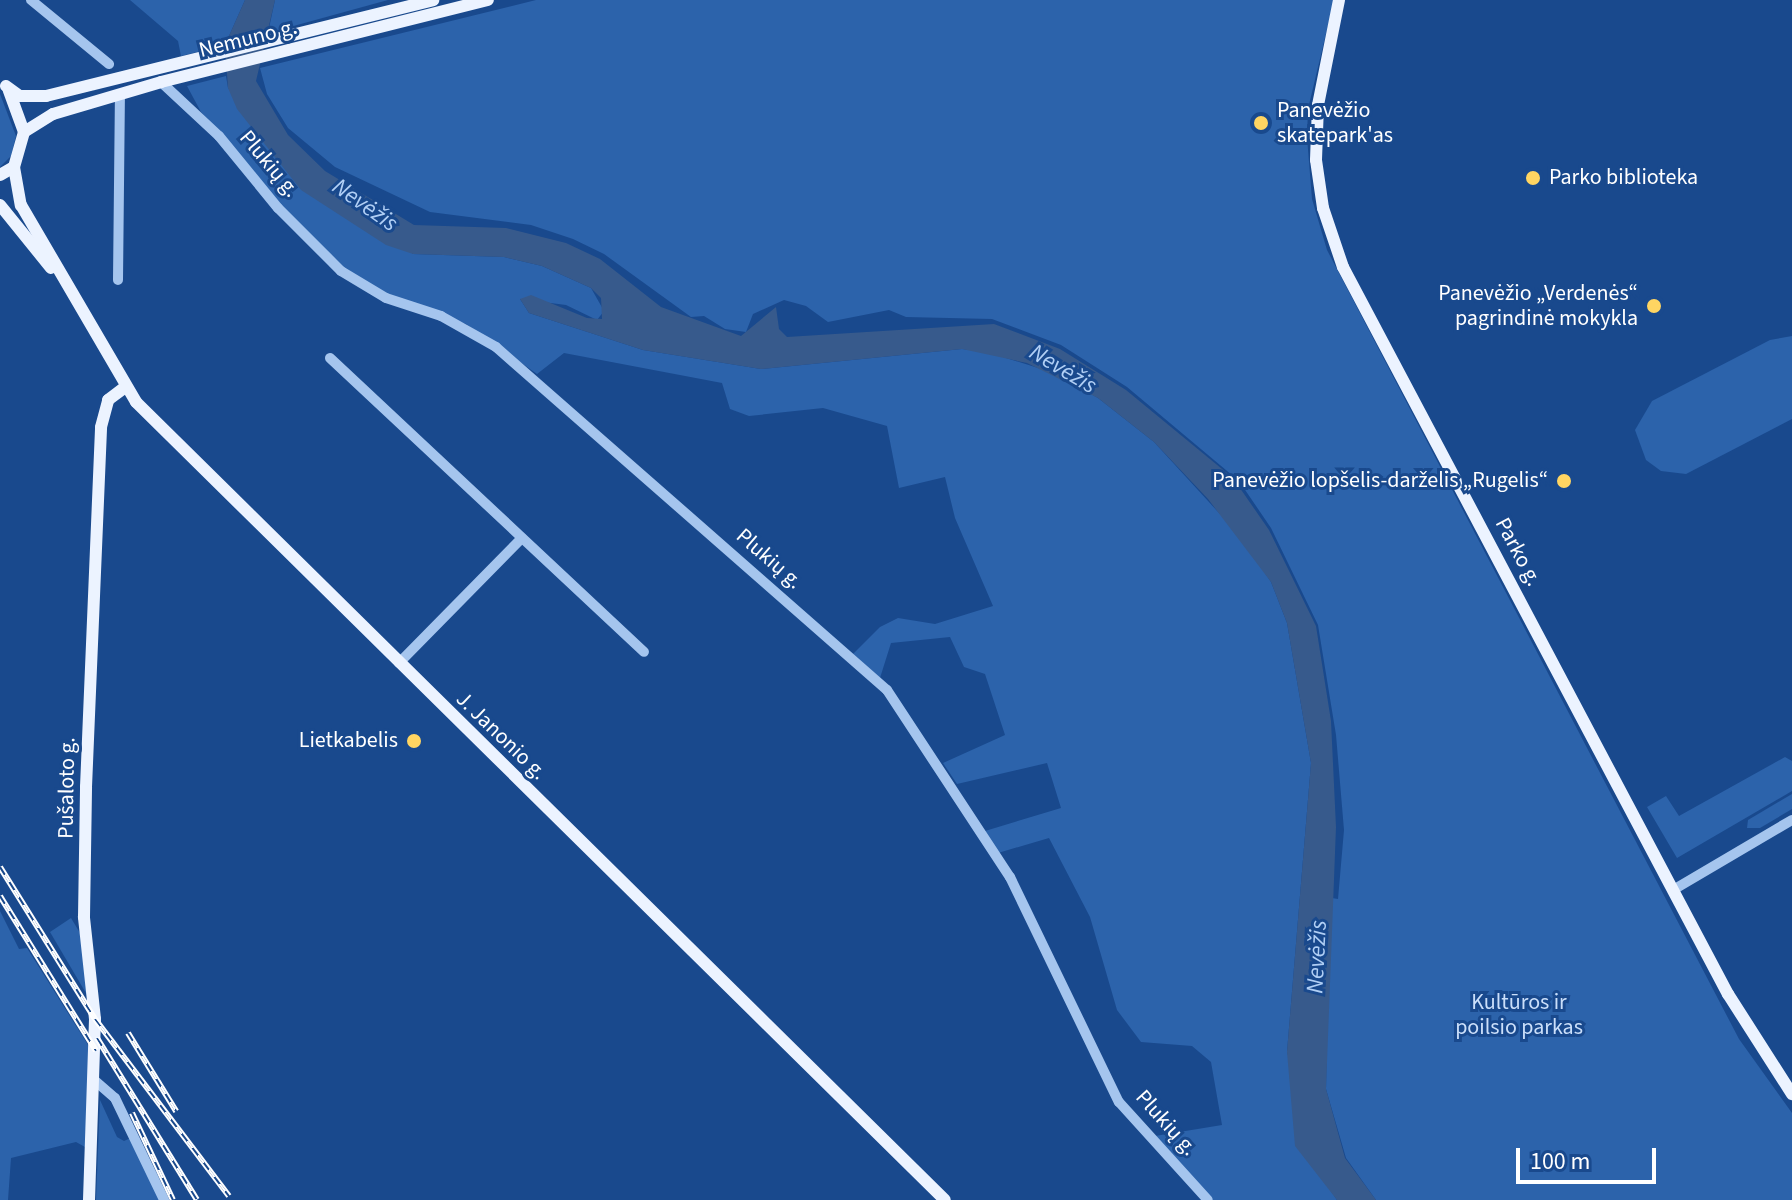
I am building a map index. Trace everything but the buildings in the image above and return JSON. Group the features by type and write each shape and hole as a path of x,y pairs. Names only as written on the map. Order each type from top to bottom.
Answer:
{"main road":[{"name":"Nemuno g.","path":"373,22 433,0"},
{"name":"Nemuno g.","path":"3,84 28,98 159,77 373,22 488,0"},
{"name":"Parko g.","path":"1339,0 1316,139 1320,193 1335,246 1746,1026 1792,1094"},
{"name":"Nemuno g.","path":"24,132 53,114 120,94 159,77"},
{"path":"0,175 14,167 24,132 3,84"},
{"name":"J. Janonio g.","path":"14,167 21,205 59,277 125,387 399,663 945,1200"},
{"name":"J. Janonio g.","path":"0,205 59,277"},
{"name":"Pušaloto g.","path":"89,1200 93,1079 85,845 101,427 108,400 125,387"}],"street":[{"path":"31,0 109,64"},
{"name":"Plukių g.","path":"159,77 219,136 278,208 341,271 386,298 441,316 496,347 887,690 1010,877 1119,1102 1208,1200"},
{"path":"118,280 120,94"},
{"path":"330,358 644,652"},
{"path":"399,663 522,538"},
{"path":"1673,890 1792,820"},
{"path":"93,1079 115,1098 164,1200"}],"green space":[{"path":"130,0 245,0 225,45 181,56 178,41"},
{"path":"275,0 388,0 268,33"},
{"name":"Kultūros ir poilsio parkas","path":"536,0 1334,0 1308,109 1307,137 1312,199 1327,250 1739,1039 1792,1113 1792,1200 1376,1200 1346,1158 1326,1089 1329,921 1332,898 1338,899 1344,830 1336,735 1318,625 1271,528 1239,481 1127,387 1061,345 992,319 906,317 889,310 828,322 806,306 784,300 753,314 746,332 725,329 704,316 691,317 604,254 573,239 531,225 430,212 335,167 288,128 267,94 260,68"},
{"path":"226,76 228,88 413,254 504,257 542,266 591,288 604,311 597,320 566,305 520,299 529,313 643,350 761,369 962,349 987,352 1054,373 1098,398 1154,442 1241,537 1271,582 1287,623 1311,763 1287,1052 1323,1179 1337,1200 1211,1200 1155,1136 1222,1125 1211,1062 1192,1046 1141,1042 1117,1010 1090,917 1049,838 998,853 985,831 1061,808 1047,763 957,784 943,763 1005,735 985,674 964,667 950,637 891,643 880,678 853,654 880,627 898,618 935,624 993,606 955,518 945,477 899,488 887,426 823,408 749,416 730,409 722,383 564,353 537,374 466,324 389,296 345,269 280,205 201,112 187,86"},
{"path":"0,94 16,136 11,156 0,167"},
{"path":"1792,336 1792,419 1686,474 1661,471 1646,460 1635,430 1652,401 1770,340"},
{"path":"1785,757 1792,761 1792,791 1677,858 1647,807 1666,796 1679,816"},
{"path":"1792,794 1792,809 1760,828 1747,828 1748,820"},
{"path":"0,911 19,949 27,948 90,1048 85,1147 76,1142 11,1158 8,1200 0,1200"},
{"path":"71,918 80,933 90,1000 50,932"},
{"path":"100,1100 117,1137 124,1141 137,1135 167,1200 96,1200"}],"water":[{"name":"Nevėžis","path":"245,0 275,0 256,81 288,135 325,171 414,225 506,228 566,243 600,259 661,307 741,336 776,307 779,329 787,337 994,324 1060,349 1126,390 1233,478 1269,530 1316,626 1331,721 1336,827 1326,1089 1345,1158 1376,1200 1337,1200 1295,1146 1287,1052 1311,763 1287,623 1271,582 1208,499 1154,442 1098,398 1027,363 962,349 761,369 643,350 529,313 520,299 531,295 587,318 602,319 601,298 591,288 542,266 504,257 413,254 386,245 301,190 237,109 228,88 225,45"}],"railway":[{"path":"0,867 95,1019 229,1196"},
{"path":"0,896 96,1051"},
{"path":"128,1033 176,1111"},
{"path":"97,1038 197,1200"},
{"path":"132,1113 173,1200"}],"place":[{"name":"Panevėžio skatepark'as","path":"1261,123"},
{"name":"Parko biblioteka","path":"1533,178"},
{"name":"Panevėžio „Verdenės“ pagrindinė mokykla","path":"1654,306"},
{"name":"Panevėžio lopšelis-darželis „Rugelis“","path":"1564,481"},
{"name":"Lietkabelis","path":"414,741"}]}
